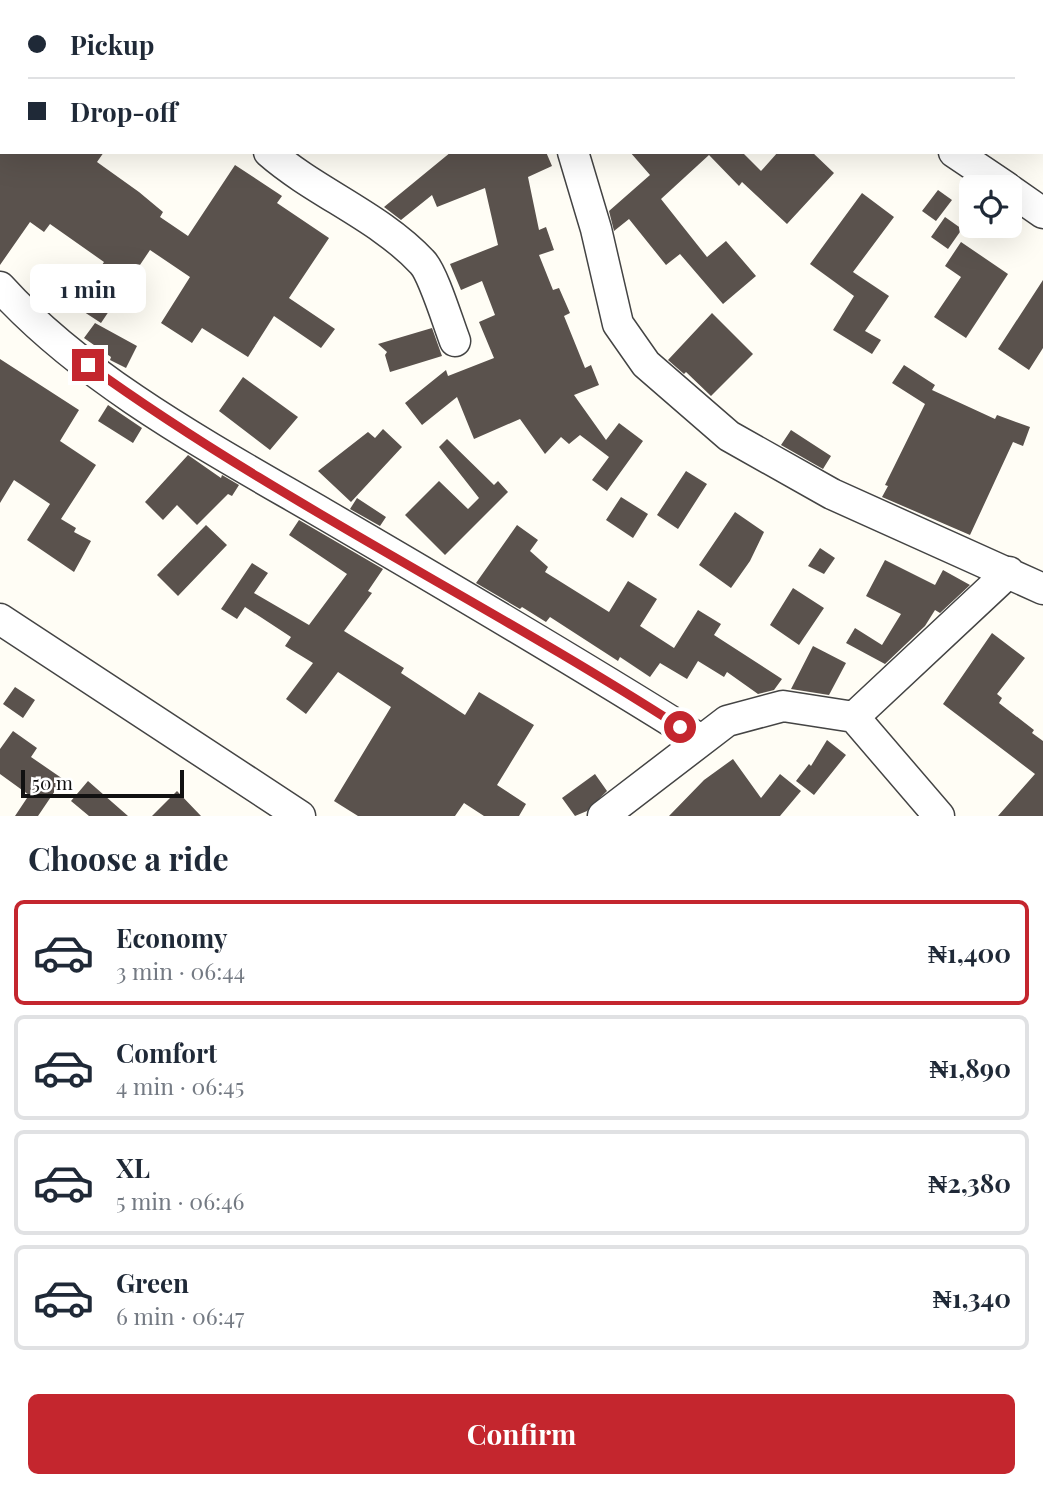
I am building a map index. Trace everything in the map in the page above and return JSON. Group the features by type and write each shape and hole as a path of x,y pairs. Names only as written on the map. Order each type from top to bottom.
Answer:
{"street":[{"path":"272,154 313,186 377,226 424,263 455,341"},
{"path":"574,154 596,229 618,324 646,364 729,436 831,494 1043,589"},
{"path":"957,154 988,175"},
{"path":"1022,199 1043,213"},
{"path":"1,291 21,313 146,407 575,660 701,740"},
{"path":"854,717 1009,572"},
{"path":"0,619 300,816"},
{"path":"603,816 727,721 783,706 854,717 939,816"}],"building":[{"path":"0,154 103,154 97,162 139,192 163,212 160,217 188,236 235,165 282,196 277,203 329,238 289,298 335,329 321,348 274,316 248,357 202,328 192,343 161,323 190,277 150,250 101,323 75,306 104,262 50,224 44,232 30,222 0,265"},
{"path":"449,154 547,154 552,166 528,177 539,230 546,227 554,250 539,255 553,290 559,288 570,313 564,316 585,368 591,365 599,385 574,395 606,440 619,423 643,441 607,491 592,480 609,457 580,435 569,444 561,437 545,454 520,419 474,439 457,397 422,425 405,403 446,370 448,376 494,358 479,322 495,315 482,281 461,290 450,264 498,245 485,188 437,207 432,195 401,220 384,207"},
{"path":"632,154 744,154 761,171 776,154 814,154 834,173 787,224 742,182 739,186 709,155 661,199 707,257 726,241 756,276 723,304 680,254 666,265 629,219 614,231 609,211 650,175"},
{"path":"938,190 952,200 936,221 922,211"},
{"path":"862,193 894,217 853,272 889,296 865,331 881,340 872,354 833,330 854,296 810,264"},
{"path":"945,217 959,227 959,233 948,249 931,237"},
{"path":"961,242 1008,274 966,338 934,317 961,277 945,266"},
{"path":"1043,280 1043,348 1029,370 998,349"},
{"path":"712,313 753,354 711,396 686,372 684,374 668,360"},
{"path":"95,323 137,346 126,368 110,360 111,357 84,338"},
{"path":"432,328 442,356 390,372 385,355 387,352 378,344"},
{"path":"0,359 79,410 60,441 96,465 61,519 76,528 74,532 91,541 74,572 27,540 50,504 14,480 0,503"},
{"path":"904,365 935,385 932,390 995,419 997,415 1030,427 1023,446 1013,442 970,535 882,497 888,486 885,485 925,404 892,383"},
{"path":"243,377 298,417 270,450 219,411"},
{"path":"108,405 142,428 133,443 98,421"},
{"path":"383,429 402,447 351,502 318,471 368,432 375,438"},
{"path":"791,430 831,456 823,469 781,445"},
{"path":"447,439 494,485 498,481 508,492 445,555 405,515 439,481 468,509 479,498 439,447"},
{"path":"188,455 221,478 222,475 239,485 232,496 228,494 197,525 177,505 163,520 145,502"},
{"path":"686,471 707,484 678,529 657,515"},
{"path":"621,497 648,514 633,538 606,520"},
{"path":"357,498 386,517 380,526 350,509"},
{"path":"735,512 764,532 750,561 731,588 699,565"},
{"path":"299,520 383,569 368,591 372,593 344,631 404,668 401,673 465,715 479,692 534,725 497,785 526,804 519,816 484,816 464,803 455,816 358,816 334,801 391,707 338,672 306,714 286,699 313,663 285,646 291,637 245,607 237,619 221,609 252,563 268,573 254,593 309,625 347,574 289,535"},
{"path":"206,525 227,545 178,596 157,575"},
{"path":"517,525 538,540 530,551 548,567 545,572 609,612 628,581 657,599 640,626 674,648 698,610 721,624 714,635 782,679 774,690 758,694 727,672 724,677 698,661 687,679 660,663 650,677 620,657 618,661 550,617 546,622 522,607 520,609 476,583"},
{"path":"820,548 835,558 824,574 808,566"},
{"path":"885,560 935,585 943,570 970,585 940,613 935,610 925,626 885,664 846,643 855,628 882,645 901,614 866,596"},
{"path":"793,588 824,608 799,645 770,625"},
{"path":"992,633 1025,658 997,694 1002,698 999,703 1034,730 1032,733 1043,741 1043,816 998,816 1035,774 943,704"},
{"path":"813,646 846,663 829,695 791,689"},
{"path":"15,687 35,700 23,718 3,704"},
{"path":"13,731 37,748 31,757 63,779 38,816 15,816 29,795 0,774 0,749"},
{"path":"827,740 846,755 814,795 796,781 809,764 811,766"},
{"path":"733,759 761,798 780,774 801,791 780,816 669,816 704,780"},
{"path":"595,774 607,791 587,811 575,816 562,798"},
{"path":"88,781 128,816 89,816 71,801"},
{"path":"177,791 201,816 152,816"}],"route":[{"path":"88,365 146,407 247,469 575,660 680,727"}]}
